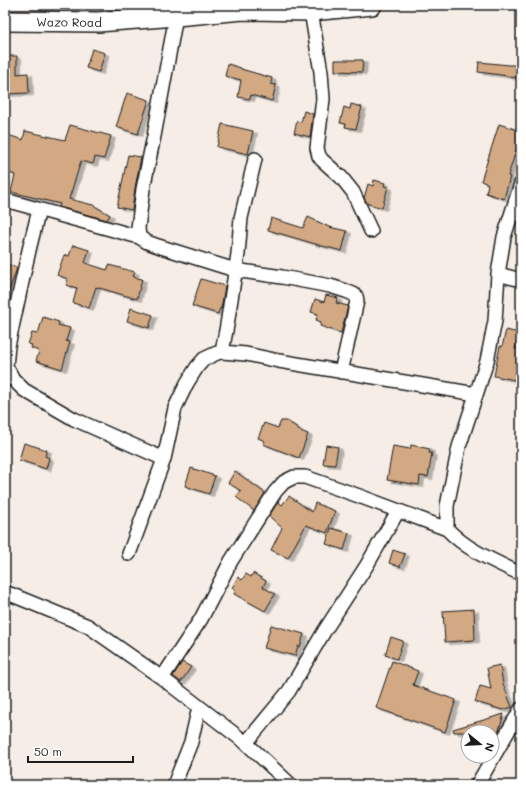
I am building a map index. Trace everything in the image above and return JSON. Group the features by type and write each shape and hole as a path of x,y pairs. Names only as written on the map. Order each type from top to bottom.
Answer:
{"main road":[{"name":"Wazo Road","path":"5,21 98,22 243,10 311,11 372,5"}],"street":[{"path":"311,11 319,58 323,99 318,148 319,156 341,177 353,192 371,231"},
{"path":"138,237 143,190 176,16"},
{"path":"222,352 235,270 241,218 255,159"},
{"path":"447,529 447,506 459,447 488,361 495,321 498,274 504,237 521,184"},
{"path":"5,200 138,237 158,246 235,270 282,277 346,290 356,296 358,302 341,372"},
{"path":"39,210 8,346 6,366 12,379 24,390 74,419 164,459"},
{"path":"498,274 521,280"},
{"path":"129,554 164,459 175,408 196,367 204,359 217,353 246,354 341,372 476,394"},
{"path":"162,678 200,619 231,561 275,492 284,482 294,477 305,477 447,529 457,539 479,554 521,574"},
{"path":"246,743 288,691 367,565 398,511"},
{"path":"5,592 88,626 162,678 246,743 291,785"},
{"path":"174,785 191,742 199,707"},
{"path":"477,785 521,709"}],"building":[{"path":"92,49 105,53 99,72 86,68"},
{"path":"5,56 17,56 17,74 28,73 29,93 5,94"},
{"path":"335,60 363,60 362,72 335,71"},
{"path":"479,62 521,65 521,78 478,72"},
{"path":"228,64 272,78 271,84 276,85 272,101 251,95 250,99 238,97 241,80 225,76"},
{"path":"127,93 149,100 138,134 116,127"},
{"path":"351,104 362,107 356,129 345,127 346,124 340,123 344,107 350,109"},
{"path":"304,111 313,114 310,137 294,133 297,121 301,122"},
{"path":"222,124 253,131 248,154 217,147"},
{"path":"499,124 521,131 508,176 510,177 504,199 486,193 488,184 481,181"},
{"path":"70,125 111,136 104,159 95,157 93,164 81,161 69,199 93,205 110,215 107,220 59,207 60,204 11,192 15,175 5,171 5,134 23,140 25,131 65,140"},
{"path":"128,155 141,157 132,210 117,207"},
{"path":"374,180 385,183 384,186 388,187 382,208 368,204 364,198 368,184 373,186"},
{"path":"308,217 329,227 347,231 342,251 268,230 271,218 303,228"},
{"path":"73,245 89,250 85,263 107,270 109,265 135,272 133,277 142,279 137,299 96,287 89,308 73,303 77,288 66,285 68,279 57,275 64,255 69,256"},
{"path":"5,263 17,268 7,297 5,297"},
{"path":"201,279 225,286 221,309 220,308 218,314 192,306"},
{"path":"326,295 338,298 336,303 348,306 341,333 320,326 321,322 316,320 318,314 311,312 315,299 324,302"},
{"path":"131,308 153,315 149,328 127,321"},
{"path":"43,317 59,322 58,325 70,328 66,341 70,342 62,369 36,361 39,351 31,348 32,345 28,344 32,333 38,334"},
{"path":"506,330 519,333 515,349 521,350 517,365 521,366 521,378 516,377 515,380 494,376 500,346 502,347"},
{"path":"281,421 287,421 298,428 298,430 308,434 299,458 263,444 265,441 258,438 264,423 278,428"},
{"path":"24,443 47,450 45,456 49,458 46,469 19,460"},
{"path":"326,445 338,447 335,465 323,464"},
{"path":"411,445 430,449 429,453 432,453 428,477 420,476 419,485 387,480 393,446 410,449"},
{"path":"191,468 215,476 209,494 185,486"},
{"path":"235,471 265,493 254,511 236,497 241,491 228,483"},
{"path":"289,496 312,512 315,503 335,511 327,533 306,525 288,558 271,550 282,528 269,516 278,502 282,505"},
{"path":"331,528 349,533 344,550 326,544"},
{"path":"393,550 405,554 400,567 389,563"},
{"path":"253,573 266,581 263,587 275,594 265,611 234,594 236,590 232,588 238,577 242,580 246,574 251,577"},
{"path":"474,609 475,640 445,642 443,611"},
{"path":"271,625 304,634 300,647 298,646 295,656 264,648"},
{"path":"391,637 403,641 397,659 385,655"},
{"path":"392,661 418,671 413,685 456,700 445,732 376,708"},
{"path":"182,662 191,667 181,682 173,676"},
{"path":"500,665 503,684 512,707 503,710 475,702 480,686 491,689 487,668"},
{"path":"504,714 500,727 500,724 470,724"},
{"path":"460,727 460,732 454,732 453,729"}]}
